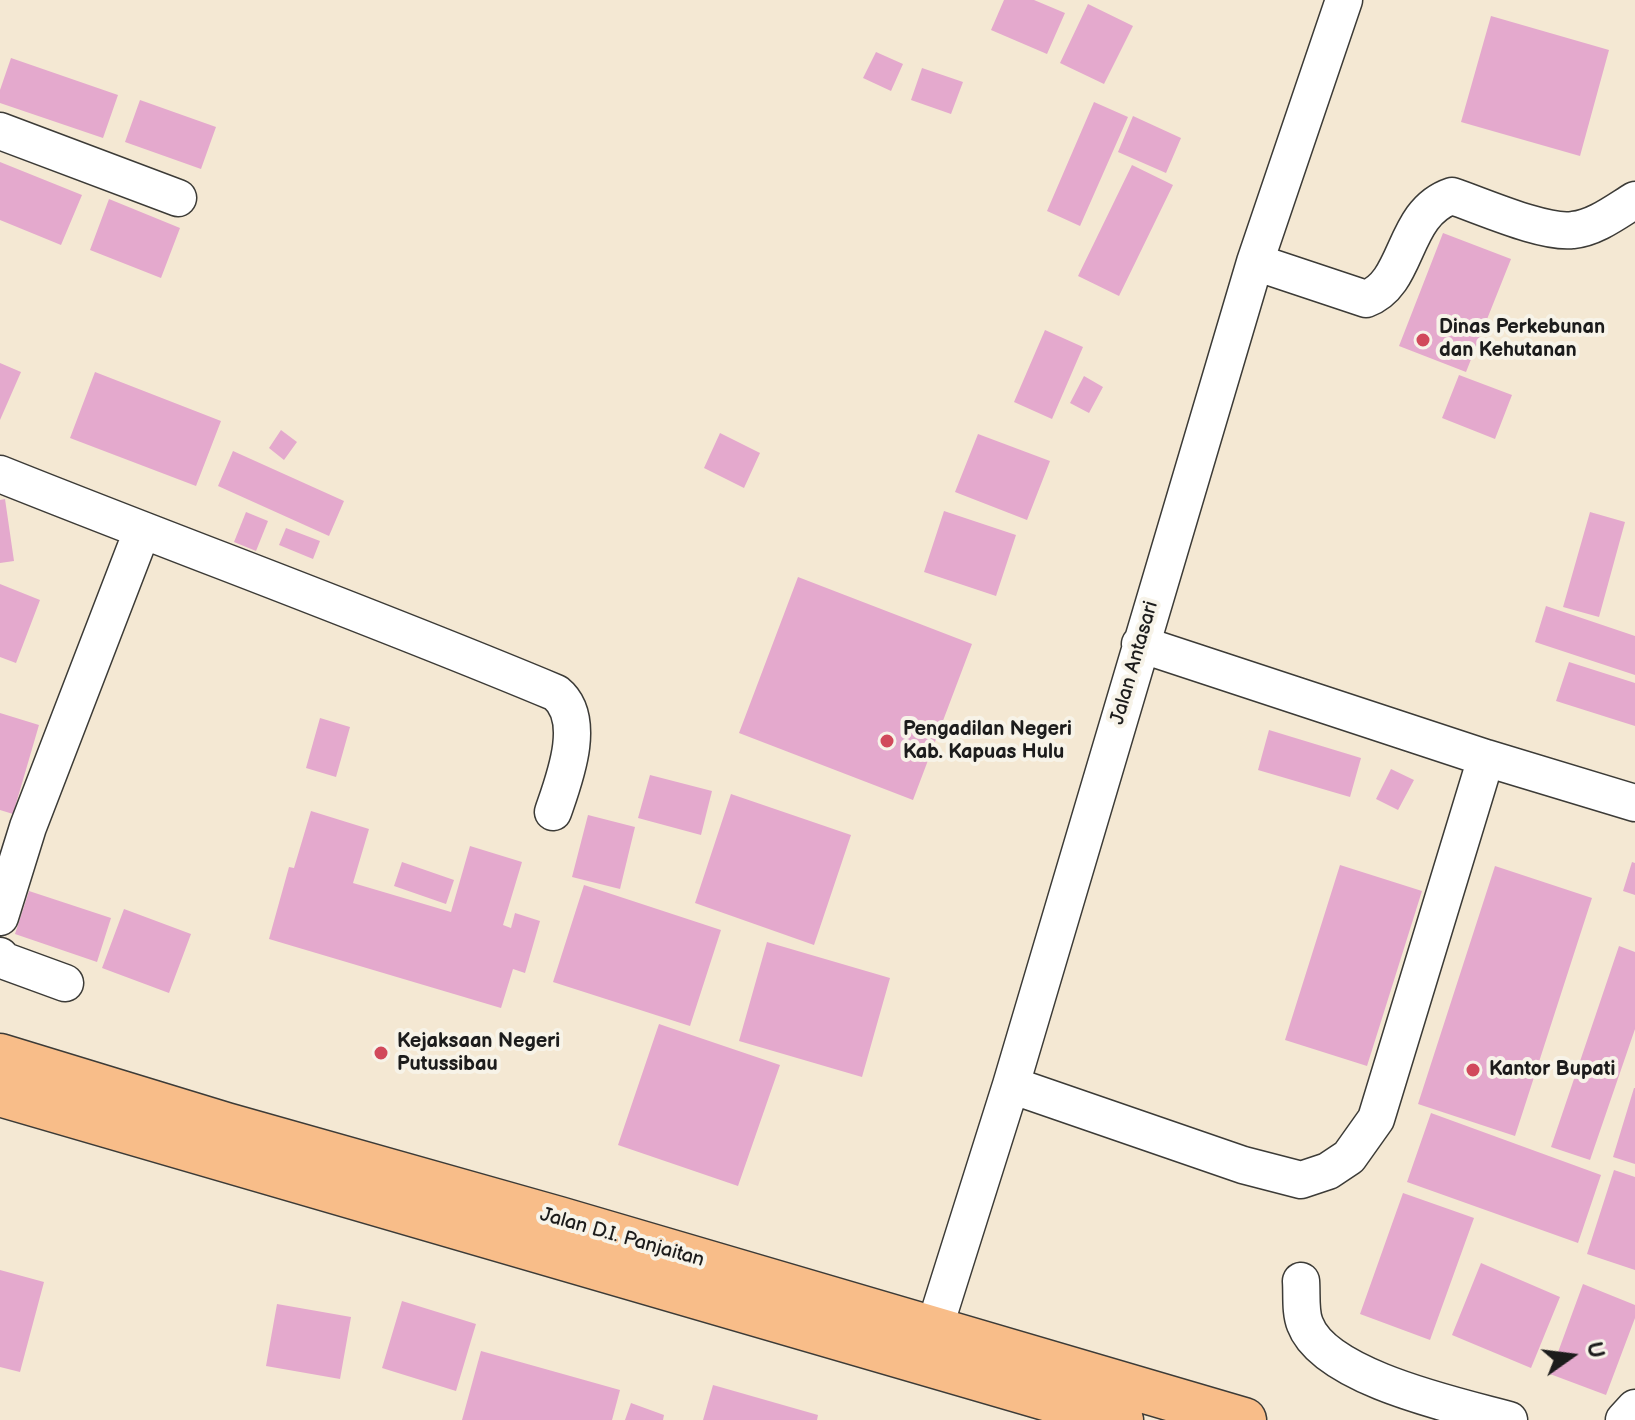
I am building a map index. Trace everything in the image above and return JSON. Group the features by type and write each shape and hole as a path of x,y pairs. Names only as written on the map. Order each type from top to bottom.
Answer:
{"highway":[{"name":"Jalan D.I. Panjaitan","path":"0,1056 226,1125 1121,1420"},
{"name":"Jalan D.I. Panjaitan","path":"0,1094 934,1329 1244,1420"}],"street":[{"name":"Jalan Antasari","path":"934,1329 1011,1085 1255,262 1344,0"},
{"path":"0,131 178,198"},
{"path":"1255,262 1366,299 1377,295 1390,279 1421,218 1437,201 1452,196 1553,230 1574,231 1604,219 1635,200"},
{"path":"0,474 422,637 556,693 569,709 572,734 565,776 553,812"},
{"path":"0,917 28,827 142,531"},
{"path":"1140,644 1486,758 1635,803"},
{"path":"1011,1085 1243,1165 1301,1180 1328,1171 1349,1157 1376,1119 1486,758"},
{"path":"0,956 2,960 65,983"},
{"path":"1301,1281 1304,1323 1326,1351 1355,1370 1417,1395 1509,1420"},
{"path":"1624,1420 1635,1408"}],"building":[{"path":"1004,0 1034,0 1065,13 1047,54 991,30"},
{"path":"1088,4 1133,26 1104,84 1060,63"},
{"path":"1491,16 1609,50 1580,156 1461,122"},
{"path":"876,52 903,64 891,91 863,78"},
{"path":"11,58 118,95 103,138 0,103 0,90"},
{"path":"922,68 963,82 951,114 911,100"},
{"path":"140,100 216,127 201,169 125,142"},
{"path":"1094,102 1128,117 1080,226 1047,211"},
{"path":"1133,116 1181,138 1166,173 1118,152"},
{"path":"0,162 82,195 61,245 0,220"},
{"path":"1132,165 1173,185 1119,296 1078,276"},
{"path":"109,199 180,228 161,278 90,250"},
{"path":"1443,233 1511,259 1466,372 1399,346"},
{"path":"1045,330 1083,347 1052,419 1014,402"},
{"path":"0,363 21,372 0,420"},
{"path":"95,372 221,421 196,486 70,438"},
{"path":"1459,375 1512,395 1495,439 1442,418"},
{"path":"1084,376 1103,387 1089,413 1070,403"},
{"path":"281,430 297,442 284,460 269,448"},
{"path":"720,433 760,453 744,488 704,468"},
{"path":"978,434 1050,461 1027,520 955,492"},
{"path":"233,451 344,501 329,536 218,486"},
{"path":"5,499 14,561 0,563 0,500"},
{"path":"944,511 1016,535 996,596 924,572"},
{"path":"246,512 268,521 256,551 234,542"},
{"path":"1590,512 1625,522 1599,617 1563,607"},
{"path":"286,528 320,541 313,559 279,545"},
{"path":"798,577 972,644 913,800 739,733"},
{"path":"0,584 40,600 16,663 0,657"},
{"path":"1546,606 1635,636 1635,675 1535,642"},
{"path":"1569,662 1635,683 1635,726 1556,701"},
{"path":"0,713 39,725 13,814 0,810"},
{"path":"320,718 350,727 336,777 306,768"},
{"path":"1269,730 1361,758 1350,797 1258,770"},
{"path":"1391,769 1414,780 1398,810 1376,799"},
{"path":"650,775 712,791 701,835 638,818"},
{"path":"731,794 851,835 814,945 695,903"},
{"path":"311,811 369,829 353,883 451,912 470,846 522,862 503,925 511,928 515,913 540,921 525,973 513,969 501,1008 269,939 289,867 294,868"},
{"path":"588,815 635,827 620,889 572,877"},
{"path":"402,862 454,880 446,904 394,886"},
{"path":"1632,862 1635,863 1635,895 1623,891"},
{"path":"1340,865 1422,891 1367,1066 1285,1040"},
{"path":"1495,866 1592,898 1515,1136 1418,1104"},
{"path":"584,885 721,930 690,1026 553,982"},
{"path":"29,891 111,918 97,962 15,934"},
{"path":"124,909 191,934 169,993 102,968"},
{"path":"767,942 890,978 862,1077 739,1041"},
{"path":"1619,946 1635,952 1635,1029 1590,1160 1551,1147"},
{"path":"659,1024 780,1065 738,1186 618,1145"},
{"path":"1635,1088 1635,1164 1613,1157"},
{"path":"1431,1113 1601,1175 1578,1243 1407,1182"},
{"path":"1614,1170 1635,1177 1635,1270 1587,1254"},
{"path":"1403,1193 1474,1218 1430,1340 1360,1314"},
{"path":"1481,1263 1560,1297 1531,1368 1452,1335"},
{"path":"0,1270 44,1282 20,1372 0,1367"},
{"path":"1583,1284 1635,1305 1635,1318 1606,1395 1550,1374"},
{"path":"402,1301 476,1324 456,1391 382,1368"},
{"path":"277,1304 351,1317 340,1379 266,1366"},
{"path":"481,1351 620,1390 612,1420 462,1420"},
{"path":"713,1385 818,1415 817,1420 703,1420"},
{"path":"631,1403 664,1415 663,1420 625,1420"}],"place":[{"name":"Dinas Perkebunan dan Kehutanan","path":"1423,340"},
{"name":"Pengadilan Negeri Kab. Kapuas Hulu","path":"887,741"},
{"name":"Kejaksaan Negeri Putussibau","path":"381,1053"},
{"name":"Kantor Bupati","path":"1473,1070"}]}
